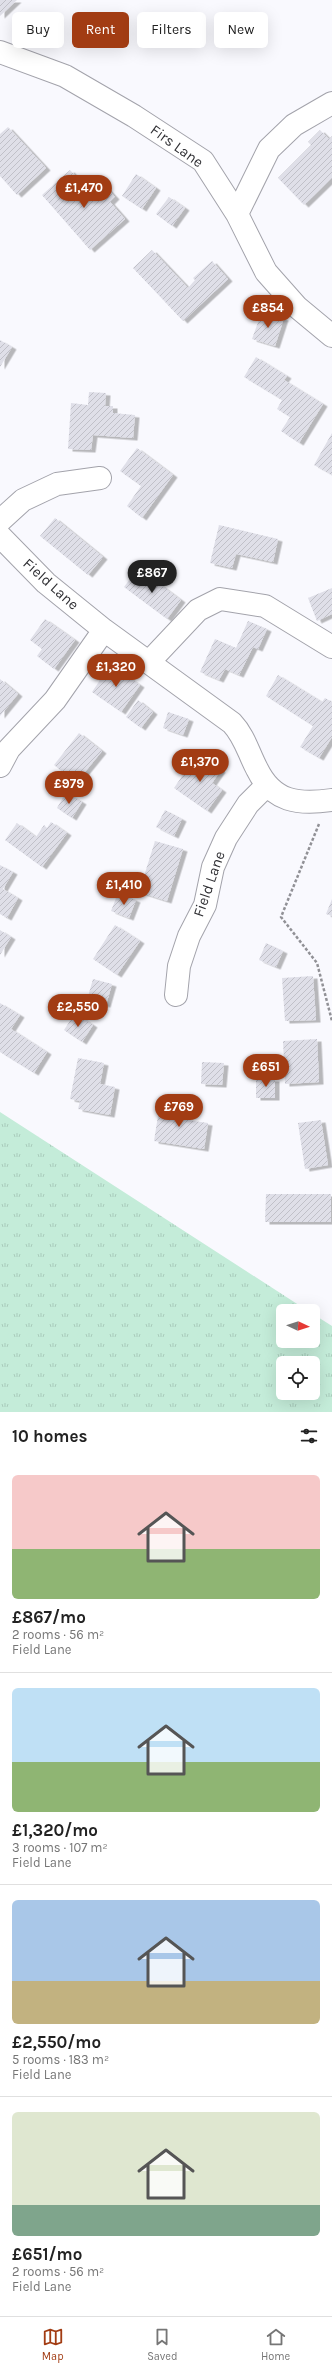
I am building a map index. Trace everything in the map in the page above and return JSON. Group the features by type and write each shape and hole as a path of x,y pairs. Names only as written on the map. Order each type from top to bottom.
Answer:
{"street":[{"name":"Firs Lane","path":"0,52 65,76 134,116 203,161 237,214 266,272 297,307 332,336"},
{"path":"237,214 269,149 294,124 332,103"},
{"path":"0,521 24,500 57,484 100,478"},
{"name":"Field Lane","path":"0,536 46,583 104,630 232,723 242,735 257,769 267,785 279,796 294,802 313,803 330,800"},
{"path":"149,662 198,610 220,599 265,606 332,647"},
{"path":"0,766 9,750 55,700 104,630"},
{"name":"Field Lane","path":"176,995 179,966 189,936 205,905 213,867 226,838 244,810 267,785"}],"path":[{"path":"330,800 281,917 317,964 332,1021"}],"green space":[{"path":"0,1112 297,1304 276,1304 276,1348 320,1348 320,1318 332,1326 332,1412 0,1412"}],"building":[{"path":"0,0 17,0 0,16"},
{"path":"8,127 46,168 17,195 0,176 0,134"},
{"path":"320,130 329,139 332,136 332,178 304,205 278,178 311,145 308,142"},
{"path":"70,170 92,194 103,184 115,197 110,202 125,219 90,250 42,195"},
{"path":"136,174 156,188 142,209 122,196"},
{"path":"169,197 185,208 172,226 156,214"},
{"path":"152,250 188,288 195,280 193,278 212,261 228,279 183,321 133,268"},
{"path":"262,311 284,318 275,346 252,339"},
{"path":"0,340 12,347 0,367"},
{"path":"256,357 287,376 284,380 323,404 299,443 281,431 290,417 277,409 282,400 244,377"},
{"path":"89,392 106,393 105,406 113,406 113,413 135,415 133,438 93,435 91,450 68,449 71,403 88,405"},
{"path":"332,433 332,475 314,465"},
{"path":"137,448 173,475 142,518 127,506 141,486 120,471"},
{"path":"55,518 103,557 88,575 40,536"},
{"path":"219,525 278,539 273,562 236,554 232,568 210,563"},
{"path":"138,568 181,600 167,619 124,587"},
{"path":"332,588 332,614 317,621 308,598"},
{"path":"45,619 75,640 54,669 37,656 42,649 30,640"},
{"path":"248,621 267,629 258,649 253,647 239,675 225,669 219,680 200,672 215,639 236,648"},
{"path":"110,665 140,685 121,712 92,692"},
{"path":"278,675 322,702 325,698 332,702 332,737 319,758 300,747 313,726 266,696"},
{"path":"0,679 18,694 0,716"},
{"path":"138,700 153,712 141,728 126,717"},
{"path":"168,712 189,719 183,735 163,728"},
{"path":"79,733 102,751 76,783 54,765"},
{"path":"197,754 221,770 212,783 222,790 207,811 174,788"},
{"path":"66,792 82,802 72,818 57,808"},
{"path":"165,810 182,819 174,836 156,827"},
{"path":"51,822 67,833 42,867 5,840 17,823 36,837 44,825 47,828"},
{"path":"155,841 183,849 167,901 139,892"},
{"path":"0,865 13,872 3,889 18,898 7,918 0,914"},
{"path":"118,893 136,900 129,918 111,911"},
{"path":"332,899 332,916 326,914"},
{"path":"115,925 140,941 117,975 93,959"},
{"path":"0,930 11,937 0,955"},
{"path":"266,943 283,951 276,967 259,960"},
{"path":"313,976 316,1020 285,1021 282,978"},
{"path":"93,979 112,984 106,1005 87,1000"},
{"path":"0,1003 20,1015 11,1029 47,1052 34,1073 0,1052"},
{"path":"75,1013 93,1025 82,1042 64,1030"},
{"path":"317,1039 319,1082 285,1084 283,1041"},
{"path":"78,1058 104,1063 100,1084 115,1087 110,1115 78,1109 80,1101 70,1099"},
{"path":"202,1062 224,1063 222,1085 201,1084"},
{"path":"256,1079 275,1079 275,1098 256,1098"},
{"path":"160,1103 182,1106 180,1119 208,1123 204,1149 154,1141"},
{"path":"321,1120 328,1165 305,1169 298,1123"},
{"path":"266,1194 331,1194 331,1222 265,1222"}]}
